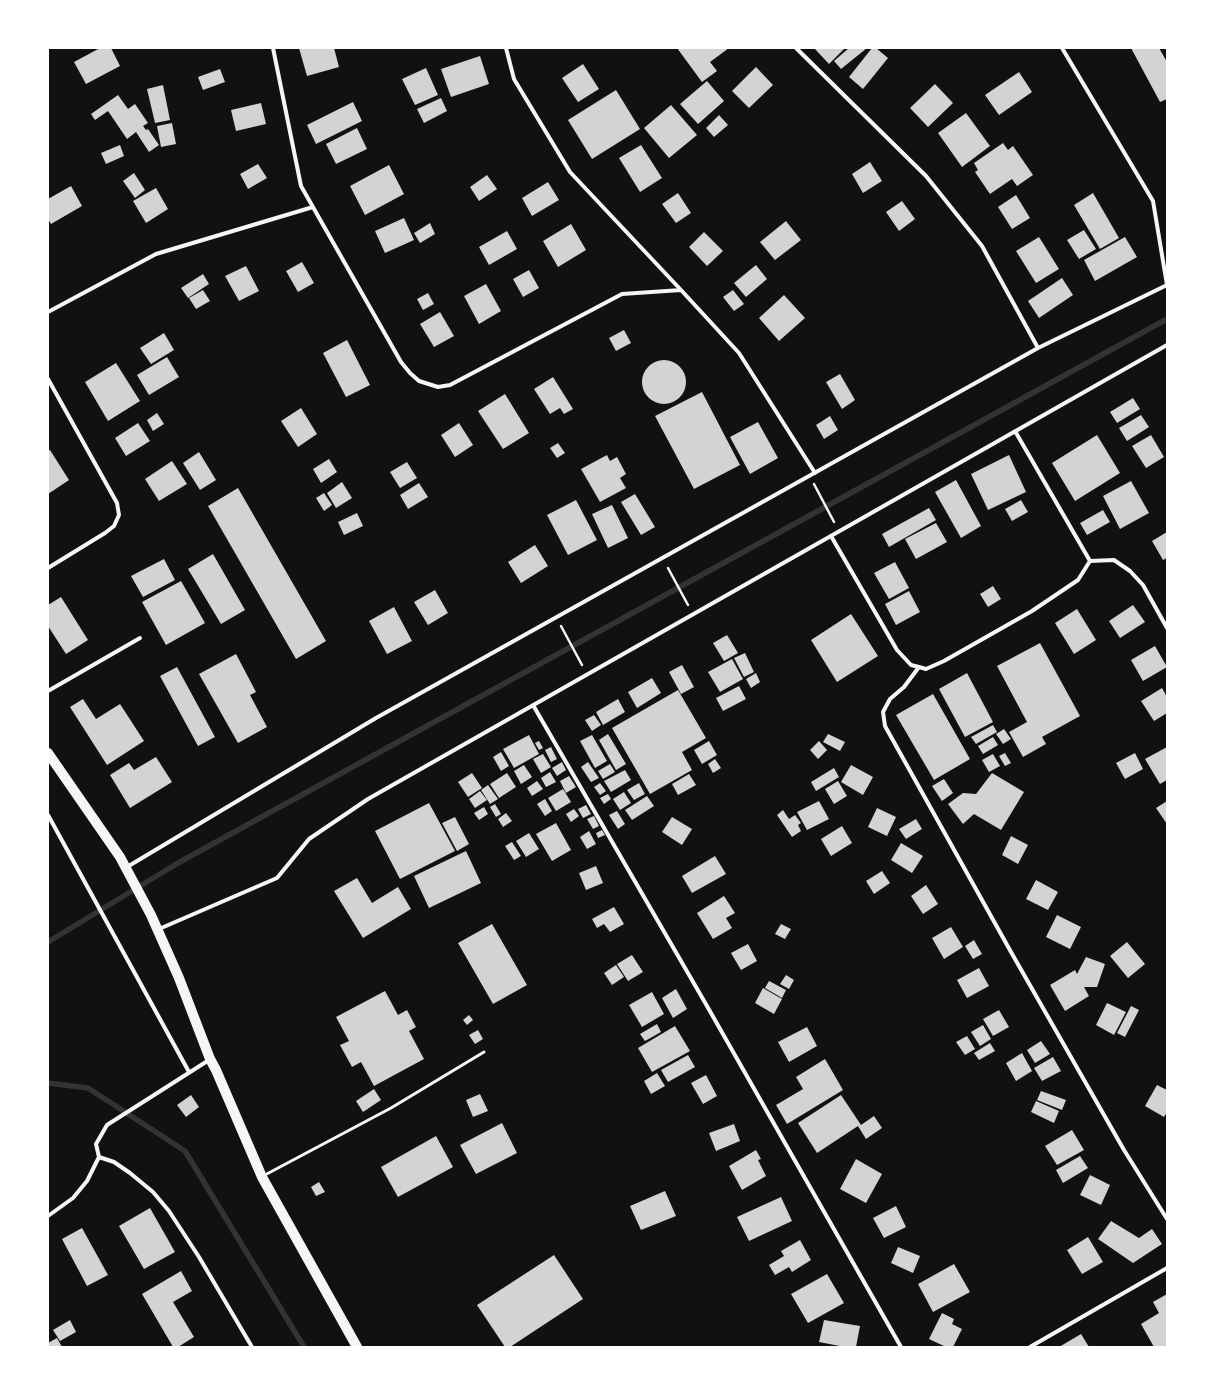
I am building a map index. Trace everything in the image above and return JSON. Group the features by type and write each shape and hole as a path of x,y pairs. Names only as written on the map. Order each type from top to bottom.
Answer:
{"main road":[{"path":"48,753 120,857 152,915 179,978 210,1059 262,1177 357,1347"}],"street":[{"path":"273,48 301,186 401,362 410,374 420,381 438,387 450,385 622,294 681,290"},
{"path":"506,48 514,79 570,172 739,353 815,473"},
{"path":"796,48 926,176 982,246 1038,348"},
{"path":"126,867 376,718 1038,348 1167,285 1153,201 1062,48"},
{"path":"48,312 156,254 313,207"},
{"path":"158,930 277,878 309,839 368,799 1167,345"},
{"path":"48,379 117,503 119,515 114,526 105,533 48,568"},
{"path":"1015,431 1090,562"},
{"path":"831,536 897,650 911,665 926,669 944,661 1032,611 1078,580 1090,562"},
{"path":"1090,562 1114,560 1130,571 1143,585 1167,628"},
{"path":"48,691 140,638"},
{"path":"919,667 904,687 890,699 883,712 885,726 1011,952 1124,1150 1167,1219"},
{"path":"533,705 700,992 901,1347"},
{"path":"48,815 189,1072"},
{"path":"48,1216 73,1198 87,1181 99,1157 96,1144 108,1125 210,1059"},
{"path":"99,1157 114,1162 130,1173 153,1192 161,1201 200,1257 252,1347"},
{"path":"1030,1347 1167,1268"}],"lane":[{"path":"262,1177 391,1108 484,1052"}],"path":[{"path":"809,476 839,532"},
{"path":"663,558 693,615"},
{"path":"557,617 587,675"}],"building":[{"path":"100,48 111,48 120,66 86,84 74,62"},
{"path":"299,48 334,48 339,67 307,76"},
{"path":"677,48 729,48 710,62 717,71 702,82"},
{"path":"814,48 845,48 829,64"},
{"path":"849,48 867,48 841,69 834,61"},
{"path":"872,48 876,48 888,58 863,89 849,77"},
{"path":"1131,48 1159,48 1167,62 1167,99 1160,102"},
{"path":"480,56 489,84 451,97 441,69"},
{"path":"583,64 599,89 578,102 562,78"},
{"path":"756,67 773,85 749,108 732,91"},
{"path":"426,68 438,95 415,105 402,79"},
{"path":"220,69 225,82 203,90 198,77"},
{"path":"1019,72 1032,92 999,115 985,95"},
{"path":"707,81 724,101 698,124 680,104"},
{"path":"935,84 953,103 928,127 910,108"},
{"path":"163,85 170,120 155,123 147,89"},
{"path":"616,90 640,129 592,159 568,120"},
{"path":"118,95 128,109 135,104 148,123 143,126 146,130 148,129 159,145 149,152 136,132 127,139 108,111 95,120 91,114"},
{"path":"441,98 447,111 424,123 417,109"},
{"path":"353,102 362,121 316,144 307,125"},
{"path":"261,103 266,124 236,131 231,110"},
{"path":"671,105 697,135 669,158 644,128"},
{"path":"966,113 990,146 962,167 938,133"},
{"path":"719,115 728,125 714,137 706,128"},
{"path":"172,123 176,144 161,147 157,126"},
{"path":"357,128 367,149 336,164 326,144"},
{"path":"1003,143 1008,150 1013,146 1033,175 1017,186 1012,179 990,194 975,172 978,170 974,163"},
{"path":"120,145 124,156 106,164 101,153"},
{"path":"641,145 662,178 640,192 619,158"},
{"path":"870,162 882,181 863,193 852,174"},
{"path":"258,164 267,178 248,189 240,174"},
{"path":"389,165 404,194 365,215 350,186"},
{"path":"134,173 145,190 135,198 123,181"},
{"path":"487,175 497,189 479,201 470,187"},
{"path":"548,182 559,200 532,216 522,198"},
{"path":"71,186 82,206 51,224 48,219 48,199"},
{"path":"156,188 168,209 146,223 133,201"},
{"path":"678,193 691,213 676,223 662,204"},
{"path":"1093,193 1119,238 1100,249 1074,205"},
{"path":"1016,195 1030,218 1012,229 998,207"},
{"path":"902,201 915,219 899,231 886,212"},
{"path":"404,218 414,240 385,253 375,231"},
{"path":"786,221 801,240 775,260 760,242"},
{"path":"430,223 435,234 420,243 414,233"},
{"path":"571,224 586,250 558,267 543,241"},
{"path":"1084,230 1096,249 1079,259 1067,240"},
{"path":"507,231 517,249 489,265 479,247"},
{"path":"704,232 723,251 707,266 689,247"},
{"path":"1039,237 1059,269 1036,283 1016,251"},
{"path":"1125,237 1137,257 1095,281 1084,260"},
{"path":"302,262 314,283 298,292 286,271"},
{"path":"756,265 767,279 746,297 734,283"},
{"path":"246,266 259,291 239,301 225,276"},
{"path":"529,270 539,288 523,297 513,279"},
{"path":"203,274 209,284 188,298 181,288"},
{"path":"1062,278 1073,295 1039,318 1028,301"},
{"path":"486,284 501,311 479,324 464,296"},
{"path":"203,290 210,301 196,309 189,298"},
{"path":"733,290 744,304 734,311 723,297"},
{"path":"428,293 434,304 423,310 417,299"},
{"path":"784,295 805,318 779,341 759,318"},
{"path":"440,312 454,336 434,347 420,324"},
{"path":"624,330 631,343 616,351 609,338"},
{"path":"164,333 174,350 151,364 140,348"},
{"path":"347,340 370,385 346,397 323,353"},
{"path":"167,357 179,377 149,395 137,375"},
{"path":"664,360 676,364 682,370 686,382 682,394 676,400 664,404 652,400 646,394 642,382 646,370 652,364"},
{"path":"116,363 140,401 108,421 85,382"},
{"path":"840,374 855,400 842,409 826,382"},
{"path":"553,377 573,409 564,414 560,408 550,414 534,389"},
{"path":"702,392 740,465 694,489 655,416"},
{"path":"505,394 529,433 503,449 478,411"},
{"path":"1133,398 1140,409 1117,423 1110,412"},
{"path":"301,408 317,434 298,447 281,421"},
{"path":"157,413 164,424 153,431 147,420"},
{"path":"1141,415 1149,427 1127,441 1119,428"},
{"path":"830,416 838,430 824,439 816,425"},
{"path":"758,422 778,458 750,474 730,437"},
{"path":"138,423 150,441 126,456 115,438"},
{"path":"459,423 473,445 455,457 441,435"},
{"path":"1097,435 1120,473 1075,501 1052,463"},
{"path":"1151,435 1164,457 1146,468 1132,446"},
{"path":"558,443 565,453 557,458 550,448"},
{"path":"50,450 69,480 48,494 48,451"},
{"path":"199,452 216,480 200,490 183,463"},
{"path":"607,455 610,461 617,457 626,474 620,478 626,488 600,502 581,469"},
{"path":"1009,455 1026,492 988,510 971,474"},
{"path":"329,459 337,472 321,483 313,469"},
{"path":"172,461 187,484 159,501 145,479"},
{"path":"407,462 417,478 400,488 390,472"},
{"path":"956,480 981,526 961,538 935,492"},
{"path":"1131,481 1149,513 1120,529 1103,496"},
{"path":"342,482 352,498 336,508 327,493"},
{"path":"419,483 428,497 408,509 400,495"},
{"path":"238,488 326,641 296,659 208,506"},
{"path":"324,493 332,505 324,511 316,498"},
{"path":"635,494 655,527 641,535 621,502"},
{"path":"576,500 597,540 568,555 547,515"},
{"path":"1021,500 1028,512 1012,521 1005,509"},
{"path":"612,505 628,538 608,548 592,514"},
{"path":"929,508 936,520 889,547 882,534"},
{"path":"1103,510 1110,522 1087,535 1080,523"},
{"path":"357,513 363,526 344,535 338,522"},
{"path":"936,523 947,542 916,559 905,539"},
{"path":"1167,532 1167,558 1163,560 1152,541"},
{"path":"535,545 548,566 521,583 508,562"},
{"path":"213,554 245,610 221,624 188,569"},
{"path":"164,559 175,580 143,597 131,576"},
{"path":"895,562 909,588 889,599 874,573"},
{"path":"181,581 205,623 166,645 142,602"},
{"path":"993,586 1001,599 988,607 980,594"},
{"path":"435,590 448,613 428,625 414,602"},
{"path":"909,591 920,612 896,625 885,604"},
{"path":"61,597 88,640 66,654 48,626 48,605"},
{"path":"1133,605 1145,622 1120,638 1109,621"},
{"path":"394,607 412,641 387,654 369,621"},
{"path":"1077,609 1096,640 1074,654 1055,623"},
{"path":"851,614 878,656 837,682 811,640"},
{"path":"727,635 738,653 724,661 713,643"},
{"path":"1040,643 1080,716 1042,737 1046,744 1023,757 1009,732 1027,722 997,666"},
{"path":"1155,646 1167,667 1143,681 1131,660"},
{"path":"745,653 754,672 744,677 734,658"},
{"path":"236,654 256,692 250,695 267,727 238,743 199,674"},
{"path":"732,659 743,679 720,692 708,672"},
{"path":"682,665 694,687 681,694 669,672"},
{"path":"177,667 215,737 198,746 160,676"},
{"path":"756,673 760,682 751,688 746,679"},
{"path":"967,673 993,722 965,737 939,689"},
{"path":"652,678 661,693 637,708 628,692"},
{"path":"739,686 746,699 723,711 716,698"},
{"path":"1162,688 1167,697 1167,713 1154,721 1141,701"},
{"path":"678,690 706,738 682,752 692,770 650,794 612,728"},
{"path":"933,694 970,759 934,780 896,715"},
{"path":"83,699 96,719 120,704 144,741 107,765 70,707"},
{"path":"618,699 625,712 603,725 596,712"},
{"path":"594,715 601,725 592,731 585,720"},
{"path":"993,725 997,732 976,744 971,737"},
{"path":"1004,729 1011,739 1003,744 996,734"},
{"path":"608,734 626,764 616,770 599,740"},
{"path":"828,734 845,742 840,751 823,742"},
{"path":"529,735 539,754 514,768 503,749"},
{"path":"592,735 607,761 595,768 580,741"},
{"path":"993,737 998,745 983,754 978,746"},
{"path":"539,741 543,748 539,750 535,743"},
{"path":"709,741 717,755 702,764 694,750"},
{"path":"819,741 827,750 818,759 810,750"},
{"path":"551,747 557,759 551,762 545,750"},
{"path":"1167,747 1167,780 1160,784 1145,759"},
{"path":"501,752 509,766 501,771 493,757"},
{"path":"1005,753 1011,763 1005,766 999,756"},
{"path":"1135,753 1143,769 1125,779 1116,763"},
{"path":"543,754 551,767 541,773 533,759"},
{"path":"993,754 1000,766 989,772 982,760"},
{"path":"156,757 172,782 130,808 110,775 129,763 134,770"},
{"path":"715,759 721,768 713,773 708,764"},
{"path":"562,762 566,770 557,776 552,768"},
{"path":"588,762 599,778 591,782 581,767"},
{"path":"610,764 615,772 603,779 598,771"},
{"path":"524,765 532,777 521,784 514,771"},
{"path":"851,765 873,777 863,795 841,782"},
{"path":"834,768 839,777 816,791 811,782"},
{"path":"625,770 631,780 611,792 604,781"},
{"path":"550,772 556,782 546,787 541,778"},
{"path":"472,773 482,788 468,797 458,782"},
{"path":"507,773 516,787 499,798 490,784"},
{"path":"992,773 1024,792 1001,830 974,814 963,824 948,804 963,793 976,794"},
{"path":"689,774 696,785 678,795 672,784"},
{"path":"569,776 576,787 566,793 560,781"},
{"path":"944,779 953,793 942,801 932,786"},
{"path":"537,781 543,789 532,796 527,788"},
{"path":"838,781 847,796 834,804 825,789"},
{"path":"600,783 606,791 600,795 594,787"},
{"path":"639,783 645,794 634,800 627,790"},
{"path":"488,785 498,799 490,804 481,790"},
{"path":"563,789 571,802 556,811 548,798"},
{"path":"480,791 487,800 475,808 469,799"},
{"path":"624,792 631,803 620,810 613,799"},
{"path":"608,794 611,799 604,804 600,798"},
{"path":"647,796 654,806 632,820 625,810"},
{"path":"545,799 552,811 545,816 537,804"},
{"path":"819,801 829,819 807,830 797,812"},
{"path":"1167,801 1167,824 1156,808"},
{"path":"429,803 455,851 400,879 375,831"},
{"path":"495,804 501,814 496,817 490,807"},
{"path":"586,805 591,814 583,818 578,809"},
{"path":"484,807 488,814 479,820 474,813"},
{"path":"877,808 896,817 887,836 868,827"},
{"path":"574,809 579,816 571,822 566,814"},
{"path":"783,810 789,819 795,815 801,823 798,825 801,831 792,837 777,815"},
{"path":"617,811 625,824 618,829 609,815"},
{"path":"506,813 512,821 503,827 498,819"},
{"path":"594,816 599,826 593,829 587,819"},
{"path":"455,817 469,844 457,851 442,823"},
{"path":"672,817 692,829 682,845 662,832"},
{"path":"916,819 922,829 906,839 899,829"},
{"path":"556,823 571,850 552,861 536,834"},
{"path":"842,826 852,843 831,856 821,839"},
{"path":"602,830 605,835 598,838 596,833"},
{"path":"589,831 596,844 587,849 580,837"},
{"path":"529,833 539,849 526,857 516,841"},
{"path":"1011,836 1028,845 1018,864 1002,855"},
{"path":"512,842 521,856 514,860 505,846"},
{"path":"901,843 923,856 912,873 891,860"},
{"path":"466,851 481,883 429,908 414,876"},
{"path":"715,856 726,874 692,893 682,876"},
{"path":"596,866 603,883 586,890 579,873"},
{"path":"882,871 890,883 874,894 866,881"},
{"path":"357,878 372,903 398,887 411,909 363,938 334,891"},
{"path":"1036,880 1058,892 1048,910 1026,899"},
{"path":"926,885 938,904 923,914 911,896"},
{"path":"724,896 735,913 726,918 732,928 713,939 697,913"},
{"path":"614,907 624,924 610,932 604,924 597,928 592,919"},
{"path":"1057,915 1081,927 1070,949 1046,937"},
{"path":"492,924 527,985 493,1004 458,943"},
{"path":"781,924 791,929 785,939 775,934"},
{"path":"951,927 963,947 944,959 932,938"},
{"path":"974,940 982,954 973,959 965,946"},
{"path":"1127,942 1145,964 1128,978 1110,956"},
{"path":"748,944 757,961 741,970 731,953"},
{"path":"632,955 643,972 628,981 617,964"},
{"path":"1086,957 1105,964 1097,987 1084,987 1089,996 1065,1011 1050,985 1075,970 1077,974"},
{"path":"616,965 624,977 612,985 604,973"},
{"path":"979,968 989,986 967,998 957,980"},
{"path":"786,975 794,980 789,989 780,984"},
{"path":"769,981 786,990 782,998 765,988"},
{"path":"763,988 782,999 774,1014 755,1003"},
{"path":"676,989 687,1009 673,1018 662,998"},
{"path":"385,991 398,1015 407,1010 416,1027 409,1031 424,1059 374,1086 361,1062 352,1067 340,1045 349,1041 336,1017"},
{"path":"652,992 664,1014 642,1027 629,1005"},
{"path":"1107,1003 1126,1012 1114,1035 1096,1025"},
{"path":"1131,1006 1139,1010 1125,1037 1117,1033"},
{"path":"999,1010 1009,1027 993,1036 983,1019"},
{"path":"469,1015 473,1020 467,1025 463,1020"},
{"path":"657,1024 661,1032 645,1041 640,1034"},
{"path":"983,1025 991,1039 980,1046 971,1032"},
{"path":"675,1026 690,1051 652,1072 638,1048"},
{"path":"807,1027 817,1046 789,1062 778,1042"},
{"path":"478,1030 483,1039 475,1044 469,1035"},
{"path":"967,1036 975,1049 965,1055 956,1042"},
{"path":"1041,1041 1050,1054 1035,1063 1027,1050"},
{"path":"990,1043 995,1051 979,1060 974,1053"},
{"path":"1022,1053 1032,1071 1016,1081 1006,1063"},
{"path":"688,1055 695,1067 668,1082 661,1070"},
{"path":"1053,1057 1061,1071 1042,1081 1034,1068"},
{"path":"825,1059 843,1090 787,1124 776,1105 803,1089 796,1077"},
{"path":"657,1073 665,1086 651,1094 644,1081"},
{"path":"706,1075 717,1096 703,1104 691,1083"},
{"path":"1157,1085 1167,1090 1167,1112 1164,1117 1145,1106"},
{"path":"374,1089 381,1100 363,1112 356,1101"},
{"path":"1041,1091 1066,1100 1062,1110 1037,1100"},
{"path":"480,1094 488,1111 473,1117 466,1100"},
{"path":"191,1095 199,1107 186,1117 177,1105"},
{"path":"841,1095 861,1125 874,1116 882,1128 866,1139 858,1126 817,1153 798,1123"},
{"path":"1036,1101 1059,1111 1054,1123 1031,1112"},
{"path":"502,1123 517,1153 476,1174 460,1145"},
{"path":"734,1124 740,1141 716,1151 709,1133"},
{"path":"1072,1130 1084,1150 1057,1165 1045,1146"},
{"path":"436,1136 453,1167 398,1197 381,1167"},
{"path":"756,1150 761,1159 758,1160 766,1176 742,1190 729,1166"},
{"path":"1080,1156 1088,1168 1063,1183 1056,1170"},
{"path":"856,1159 882,1174 866,1203 840,1189"},
{"path":"1090,1175 1110,1185 1101,1205 1080,1195"},
{"path":"319,1182 325,1192 316,1196 311,1187"},
{"path":"665,1191 676,1216 641,1230 630,1206"},
{"path":"781,1197 792,1221 749,1241 737,1217"},
{"path":"896,1206 906,1227 884,1238 873,1218"},
{"path":"150,1208 175,1252 144,1269 119,1226"},
{"path":"1111,1221 1139,1238 1152,1229 1162,1244 1133,1263 1098,1239"},
{"path":"82,1228 108,1275 87,1286 62,1239"},
{"path":"1088,1237 1103,1262 1082,1274 1067,1250"},
{"path":"800,1240 811,1260 792,1272 789,1267 775,1275 769,1265 784,1256 781,1251"},
{"path":"898,1247 920,1256 913,1273 891,1263"},
{"path":"554,1255 583,1299 510,1347 505,1347 477,1305"},
{"path":"954,1264 970,1292 933,1312 918,1284"},
{"path":"181,1271 192,1291 173,1302 194,1337 178,1347 173,1347 142,1294"},
{"path":"827,1274 844,1303 808,1323 791,1294"},
{"path":"1167,1294 1167,1347 1154,1347 1141,1324 1159,1313 1153,1302"},
{"path":"942,1313 954,1319 952,1324 962,1329 953,1347 946,1347 929,1339"},
{"path":"70,1320 76,1332 60,1341 53,1330"},
{"path":"824,1320 860,1326 856,1347 845,1347 819,1342"},
{"path":"1081,1334 1089,1347 1059,1347"},
{"path":"57,1338 62,1347 48,1347 48,1343"}],"waterway":[{"path":"48,942 178,863 1167,319"},
{"path":"48,1083 88,1088 185,1151 304,1347"}]}
